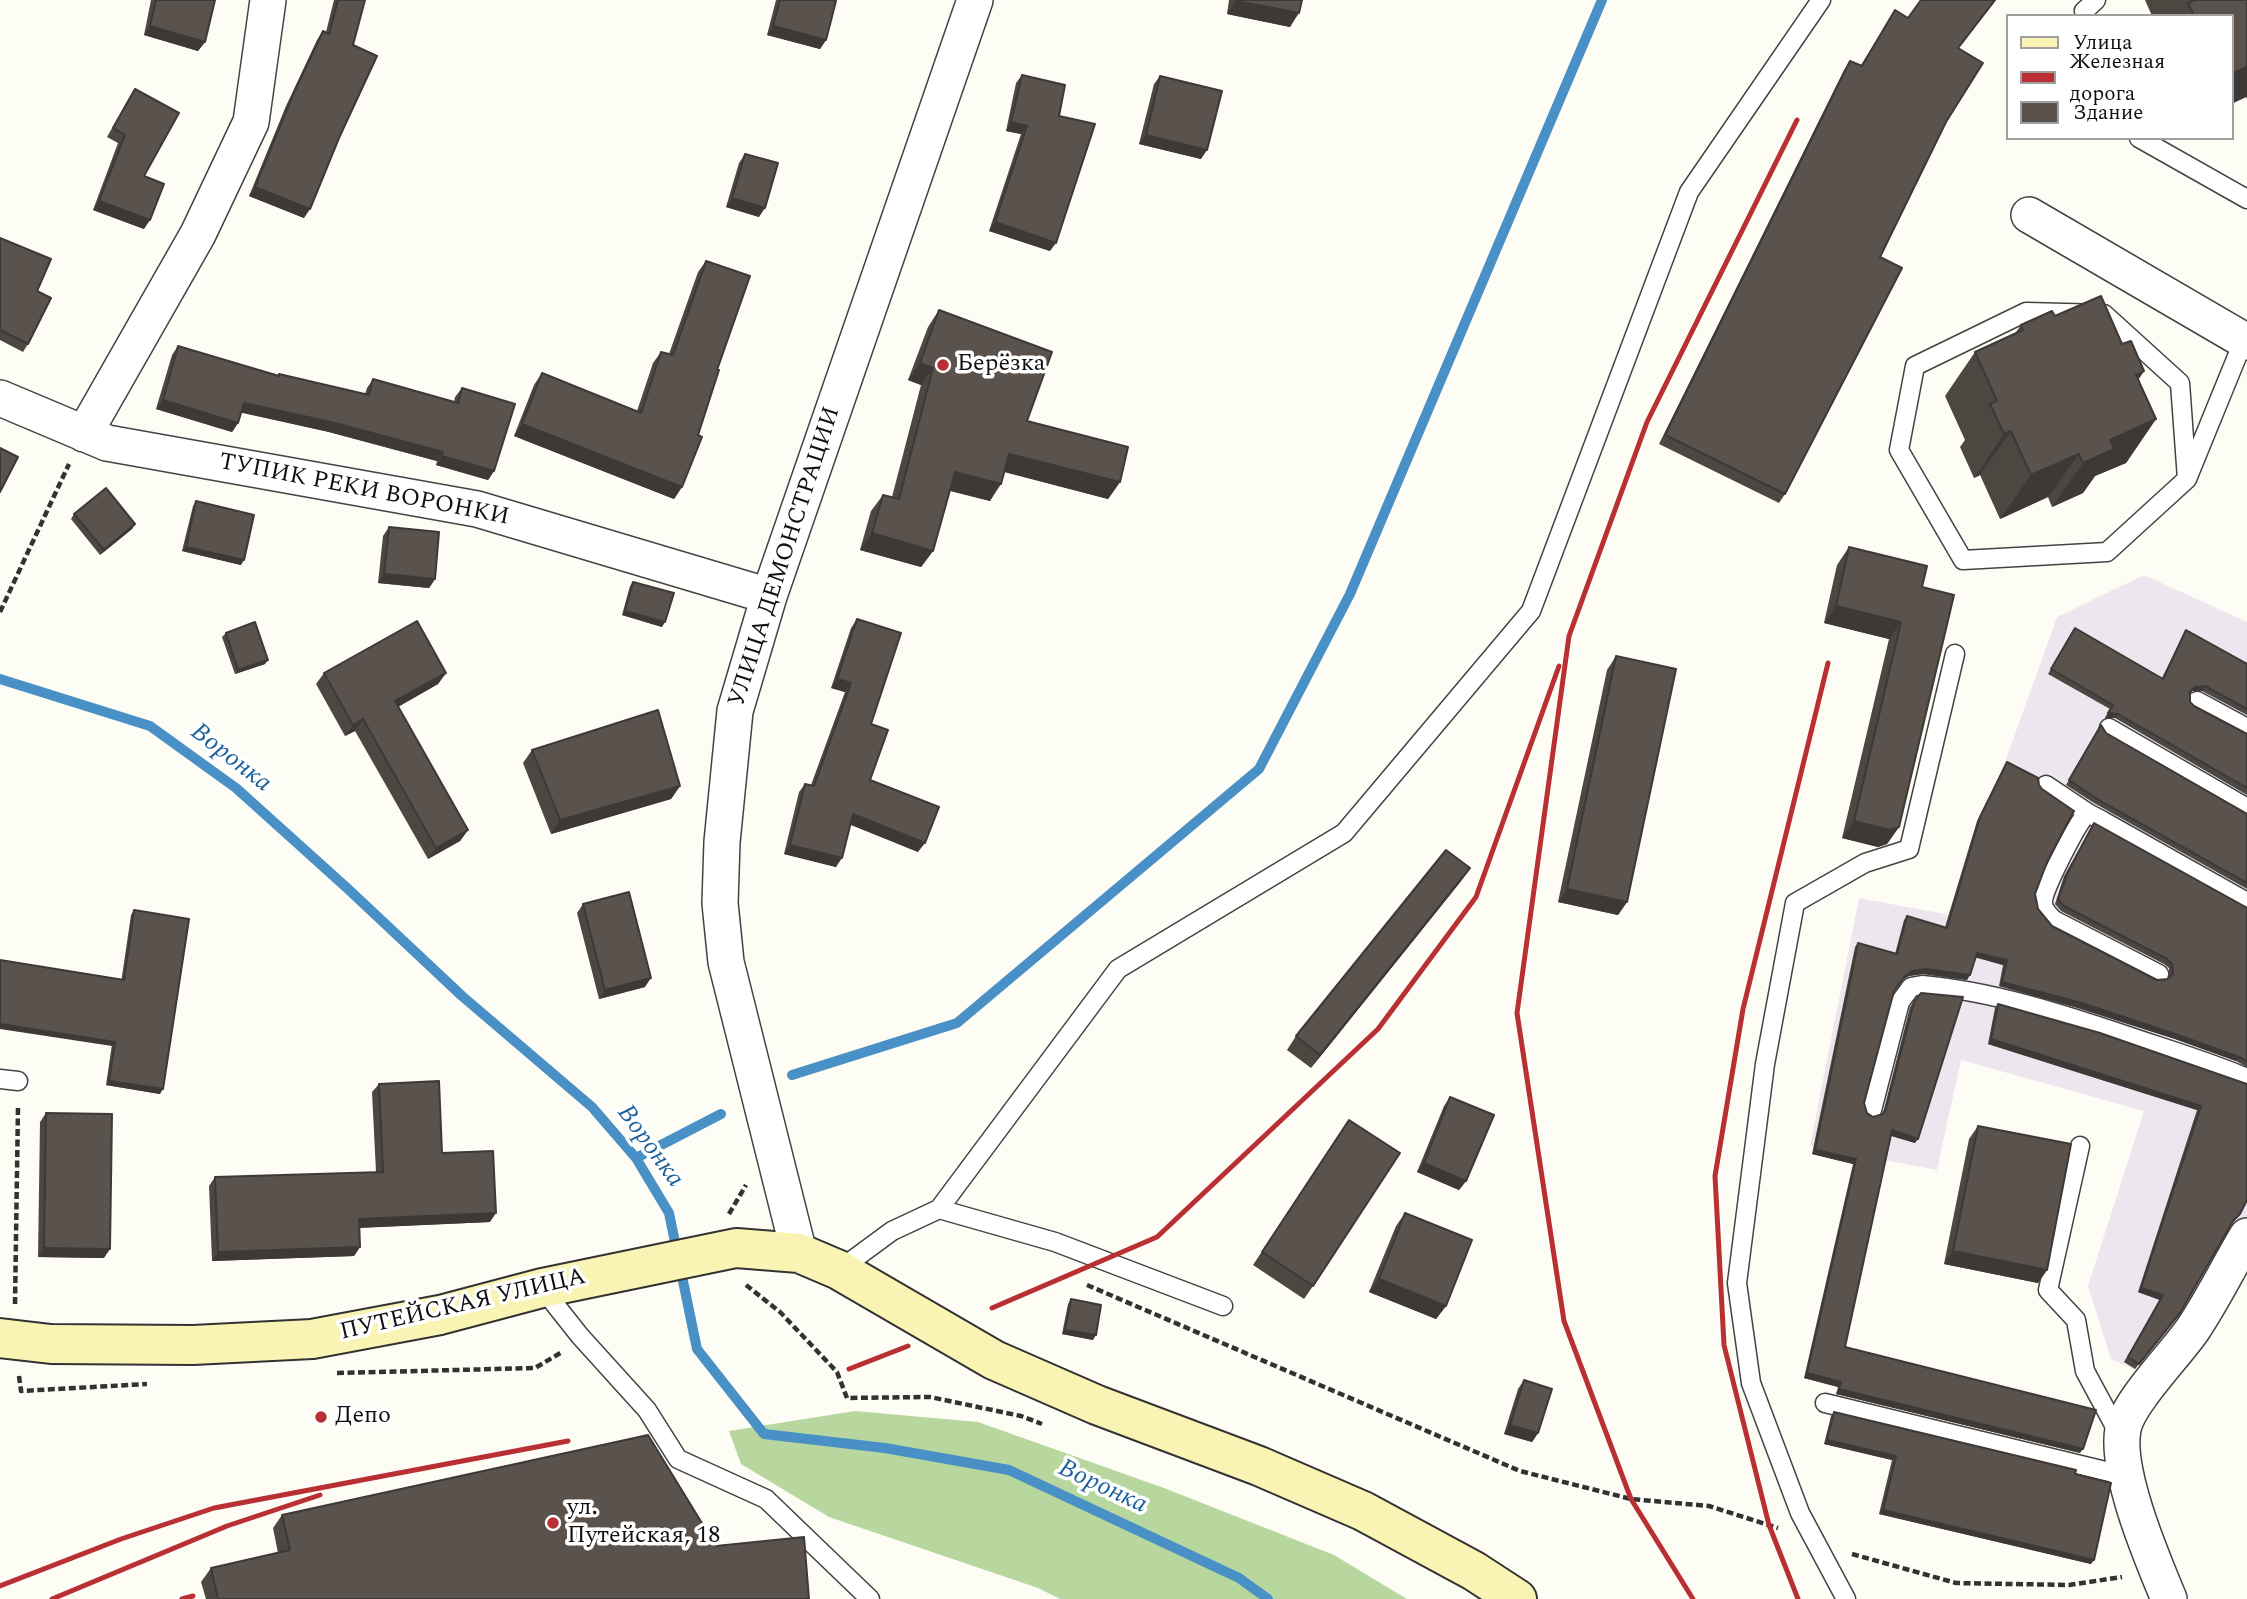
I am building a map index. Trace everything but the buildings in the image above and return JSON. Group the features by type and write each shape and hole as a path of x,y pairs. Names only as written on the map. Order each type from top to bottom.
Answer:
{"street":[{"path":"84,433 198,234 251,122 268,0"},
{"name":"УЛИЦА ДЕМОНСТРАЦИИ","path":"799,1253 726,962 720,903 722,842 735,711 769,596 975,0"},
{"path":"2029,215 2246,337"},
{"name":"ТУПИК РЕКИ ВОРОНКИ","path":"0,398 107,443 477,509 769,596"},
{"path":"2163,1585 2126,1476 2122,1439 2128,1414 2193,1328 2247,1236"},
{"name":"ПУТЕЙСКАЯ УЛИЦА","path":"7,1327 51,1344 180,1345 312,1339 440,1315 622,1270 740,1266 799,1253 839,1270 994,1360 1097,1405 1259,1466 1363,1511 1474,1571 1517,1599"}],"lane":[{"path":"839,1270 892,1231 939,1209 1118,969 1344,833 1531,611 1689,192 1821,0"},
{"path":"2085,14 2084,10 2095,0"},
{"path":"2144,140 2247,199"},
{"path":"2187,479 2180,383 2104,314 2026,312 1914,366 1899,450 1963,560 2107,552 2187,479 2246,337"},
{"path":"1846,1599 1800,1513 1751,1384 1737,1283 1765,1064 1795,902 1865,863 1909,849 1955,654"},
{"path":"2197,701 2247,728"},
{"path":"2109,728 2247,808"},
{"path":"2046,785 2088,813 2247,902"},
{"path":"2088,813 2078,824 2048,887 2043,900 2045,910 2054,920 2160,974"},
{"path":"1872,1110 1900,1002 1911,987 1922,985 2014,1001 2059,1013 2247,1078"},
{"path":"0,1079 18,1081"},
{"path":"2080,1146 2048,1290 2076,1320 2085,1371 2122,1439"},
{"path":"939,1209 1055,1242 1223,1306"},
{"path":"541,1288 647,1410 678,1459 766,1499 870,1599"},
{"path":"1825,1403 2126,1476"}],"path":[{"path":"0,612 84,433"},
{"path":"7,1327 18,1081"},
{"path":"1055,1242 1066,1276 1520,1471 1631,1499 1709,1506 1769,1525 1816,1544 1956,1583 2163,1585"},
{"path":"740,1266 837,1372 847,1398 930,1397 1021,1416 1047,1426"}],"shaded area":[{"path":"2144,575 2247,622 2247,1227 2145,1374 2111,1359 2088,1286 2144,1111 1961,1060 1937,1170 1810,1146 1859,898 1950,915 2057,617"}],"green space":[{"path":"855,1411 978,1422 1164,1488 1334,1555 1407,1599 1060,1599 1038,1588 829,1517 741,1464 729,1431"}],"waterway":[{"path":"792,1075 957,1023 1259,769 1350,594 1602,0"},
{"name":"Воронка","path":"0,679 150,726 236,788 462,996 592,1107 636,1158 669,1213 697,1349 764,1434 885,1448 1009,1470 1239,1578 1268,1599"},
{"path":"636,1158 721,1114"}],"railway":[{"path":"1693,1599 1631,1499 1564,1321 1517,1013 1569,636 1647,422 1797,120"},
{"path":"1798,1599 1769,1525 1724,1345 1715,1176 1743,1009 1828,663"},
{"path":"992,1308 1157,1237 1378,1029 1476,897 1559,666"},
{"path":"849,1369 908,1346"},
{"path":"0,1586 121,1539 214,1508 568,1441"},
{"path":"52,1599 227,1526 320,1495"},
{"path":"182,1599 193,1596"}],"place":[{"name":"Берёзка","path":"943,365"},
{"name":"Депо","path":"321,1417"},
{"name":"ул. Путейская, 18","path":"553,1523"}]}
